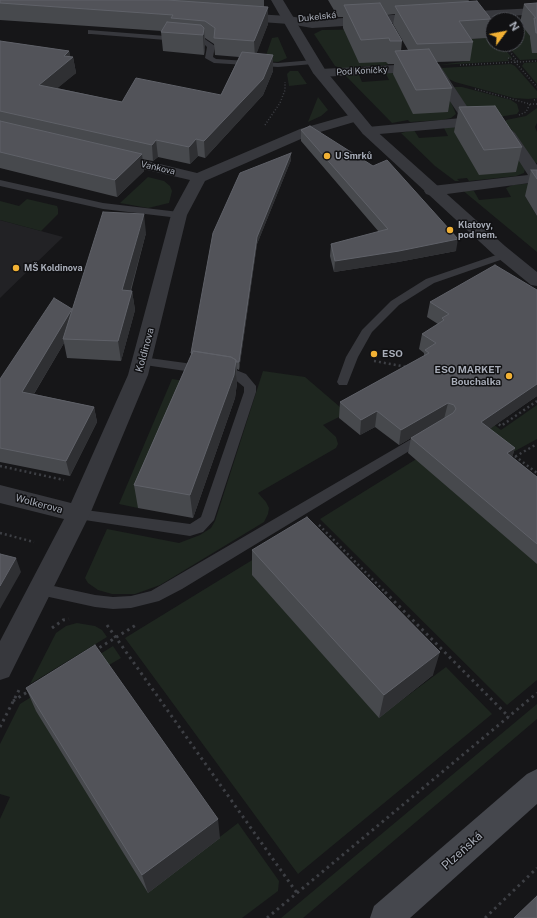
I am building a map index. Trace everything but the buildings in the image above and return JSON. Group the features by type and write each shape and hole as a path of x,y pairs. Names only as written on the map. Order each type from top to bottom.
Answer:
{"main road":[{"name":"Plzeňská","path":"386,918 537,784"}],"street":[{"path":"278,0 289,20"},
{"name":"Dukelská","path":"226,16 289,20 312,24 383,20 440,13 532,6"},
{"name":"Dukelská","path":"289,20 313,16 440,13"},
{"name":"Pod Koníčky","path":"289,20 317,68 362,124 432,190 505,255 537,281"},
{"path":"383,20 390,33"},
{"name":"Pod Koníčky","path":"317,68 407,63 434,67"},
{"path":"434,67 470,121"},
{"path":"199,178 306,132 362,124 470,121 485,121 501,128 510,136 537,177 529,180 432,190"},
{"name":"Vaňkova","path":"99,154 199,178"},
{"name":"Koldinova","path":"0,668 78,514 138,375 179,215 199,178"},
{"name":"Wolkerova","path":"0,494 78,514"}],"lane":[{"path":"91,32 205,41 211,46 209,58 214,61 317,68"},
{"path":"0,183 103,206 179,215"},
{"path":"343,382 352,357 372,325 395,303 430,281 505,255"},
{"path":"78,514 190,530 198,528 207,520 250,392 250,386 242,377 236,374 142,361"},
{"path":"40,589 95,601 113,603 131,602 154,597 177,585 438,428"}],"path":[{"path":"509,52 537,87"},
{"path":"508,58 516,62"},
{"path":"434,67 537,61"},
{"path":"264,126 280,103 285,90 285,78"},
{"path":"444,80 530,104 537,104"},
{"path":"352,357 410,367"},
{"path":"488,417 501,426 537,401"},
{"path":"507,461 537,444"},
{"path":"510,452 537,473"},
{"path":"0,466 67,481"},
{"path":"317,523 509,717"},
{"path":"0,533 30,542"},
{"path":"48,635 51,629 62,620 74,617"},
{"path":"102,622 107,626 297,893"},
{"path":"0,727 20,688"},
{"path":"267,918 537,693"},
{"path":"485,918 537,868"}],"shaded area":[{"path":"537,20 537,59 520,60 513,52 525,52 525,21"},
{"path":"485,24 485,35 479,25"},
{"path":"382,29 390,61 394,63 372,68 371,66 362,66 362,68 343,69 335,66 314,34 322,30"},
{"path":"278,37 287,58 278,62 264,61 272,38"},
{"path":"485,38 485,52 507,52 512,58 508,59 509,61 439,65 470,61 429,41"},
{"path":"537,62 537,84 522,66 524,63"},
{"path":"511,64 515,66 537,91 537,98 514,98 455,82 447,78 441,68"},
{"path":"290,71 298,71 307,84 289,86 287,74"},
{"path":"389,71 448,95 456,114 451,118 442,120 410,122 408,120 392,123 345,75 359,75 362,82 389,80 386,74"},
{"path":"454,87 462,87 511,100 517,104 519,111 517,114 498,117 469,111"},
{"path":"318,97 328,110 321,116 308,122"},
{"path":"537,108 537,123 535,127 537,132 537,163 532,162 511,129 505,123 506,120 526,116"},
{"path":"456,124 490,130 455,132 515,152 525,169 524,173 516,176 469,181 467,178 457,179 459,181 455,181 435,166 401,133 414,130 419,138 448,136 444,128"},
{"path":"148,177 164,181 170,186 172,191 169,203 148,208 120,203"},
{"path":"534,183 525,196 537,216 537,252 461,189 474,191 479,200 511,197 506,188 513,185"},
{"path":"27,199 57,206 58,214 41,231 0,220 0,201 19,206"},
{"name":"MŠ Koldinova","path":"0,220 63,237 0,298"},
{"path":"263,371 305,377 347,413 323,425 336,437 338,444 336,448 258,493 269,508 264,522 160,585 135,594 112,594 98,590 88,583 85,578 107,529 179,543 200,535 211,528 215,521"},
{"path":"172,379 191,382 138,508 119,504"},
{"path":"537,405 537,439 515,451 479,422 485,418 501,430"},
{"path":"471,425 537,564 537,680 507,705 320,519"},
{"path":"311,524 379,717 446,667 492,714 298,874 125,638"},
{"path":"77,623 95,626 102,630 107,637 30,684 56,633 66,626"},
{"path":"113,646 121,658 102,669 148,892 238,823 279,881 278,891 242,918 0,918 0,819 10,797 0,794 0,744 20,704"},
{"path":"537,704 537,719 303,918 281,918"}],"place":[{"name":"U Smrků","path":"327,156"},
{"name":"Klatovy, pod nem.","path":"450,230"},
{"name":"MŠ Koldinova","path":"16,268"},
{"name":"ESO","path":"374,354"},
{"name":"ESO MARKET Bouchalka","path":"509,376"}]}
